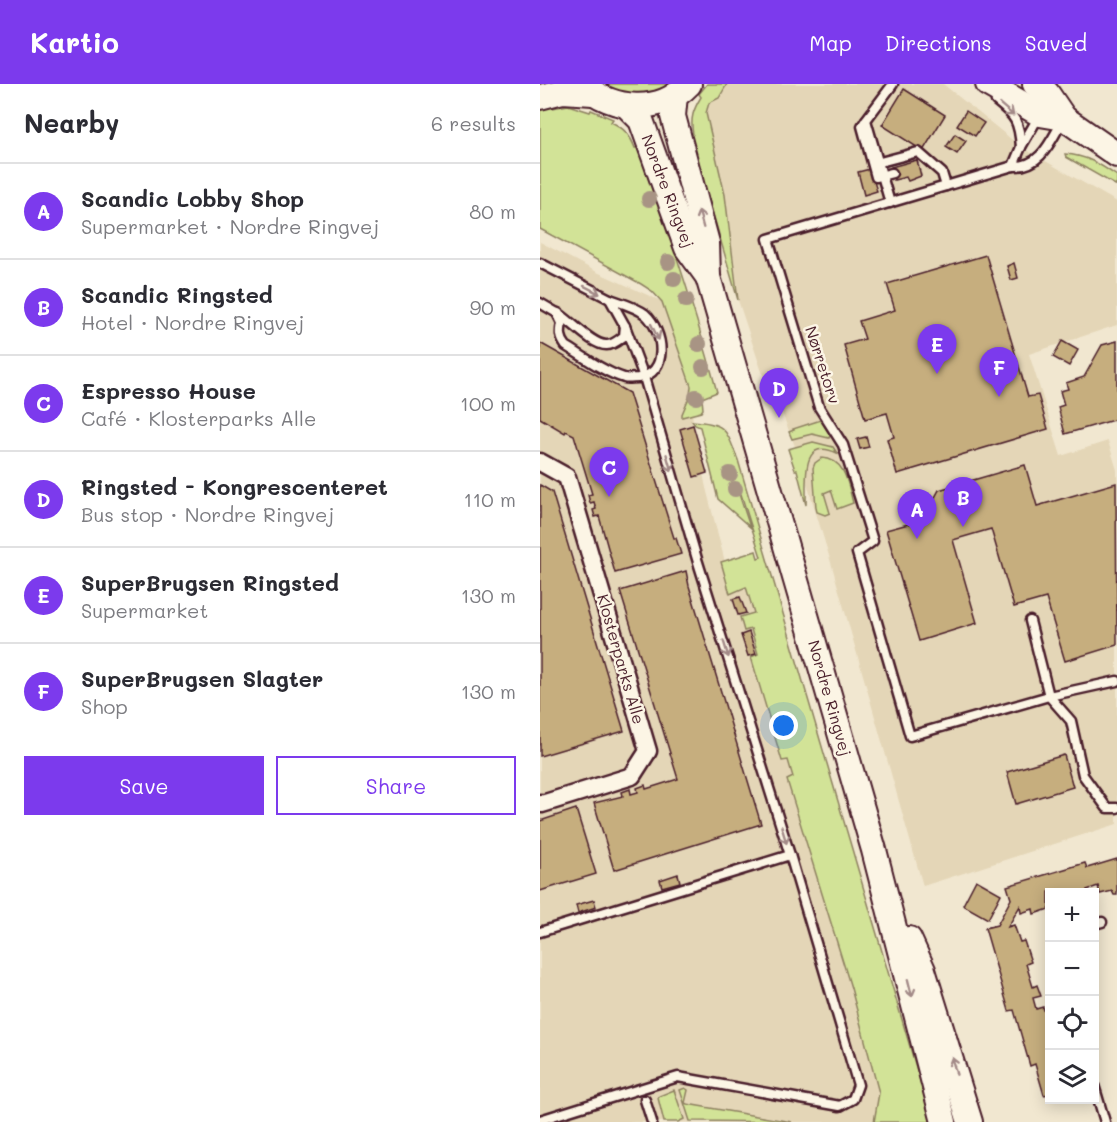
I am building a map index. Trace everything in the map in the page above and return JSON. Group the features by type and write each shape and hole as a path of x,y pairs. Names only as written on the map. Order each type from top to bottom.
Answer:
{"street":[{"path":"985,87 1040,97 1064,118 1117,155"},
{"path":"540,97 588,88 606,100 627,106 652,105 682,90"},
{"name":"Nordre Ringvej","path":"682,90 673,116 707,243 708,277 874,850 944,1122"},
{"name":"Nordre Ringvej","path":"627,106 641,120 687,248 708,277"},
{"name":"Klosterparks Alle","path":"540,462 567,477 648,751 632,776 542,804 540,802"},
{"path":"874,850 898,915 923,970 970,1122"}],"lane":[{"path":"985,87 1013,114 1018,122 1021,147"},
{"path":"890,88 862,126 876,177 892,172"},
{"path":"1013,166 1040,97"},
{"name":"Nørretorv","path":"1064,118 1040,158 1023,167 1013,166 768,239 819,407 843,445 867,519 873,541 857,553 910,736 1049,696 1117,681"},
{"path":"866,120 890,203"},
{"path":"880,162 918,152 942,173 946,186"},
{"path":"918,165 929,162"},
{"path":"540,263 645,314 657,331 661,345 660,358 654,369 644,376 625,378 566,346 561,339 562,323 557,313"},
{"path":"540,1120 678,1077 840,1106 853,1099 858,1085 644,376 626,326 610,299"},
{"path":"540,303 575,324 596,342 607,345 624,336 626,326"},
{"path":"1030,621 1049,696 1071,721 1083,775 1107,808 1117,808"},
{"path":"540,932 790,855"},
{"path":"1099,1099 1105,1122"},
{"path":"645,1100 652,1122"}],"shaded area":[{"path":"727,84 943,84 1021,147 1117,202 1117,325 1029,354 1061,456 1108,441 1117,470 1117,824 923,886 798,454 761,369 738,300 725,195 706,113 709,103 719,98"},
{"path":"540,242 597,272 663,302 691,386 693,425 706,488 733,593 746,587 900,1122 540,1122"}],"green space":[{"path":"598,84 671,84 651,92 634,95 618,92"},
{"path":"707,84 727,84 719,98 709,103 706,113 725,195 738,300 690,135 693,134 692,119 701,97 699,94"},
{"path":"551,104 553,108 568,105 590,112 591,110 613,119 611,122 626,132 635,148 638,147 700,330 717,392 702,398 701,412 682,417 691,386 662,302 652,291 641,284 540,229 540,107"},
{"path":"1065,154 1086,158 1105,168 1117,176 1117,186 1066,157"},
{"path":"821,420 830,435 829,438 812,434 792,439 789,432 793,429"},
{"path":"692,421 712,424 724,430 738,460 932,1122 874,1122 879,1093 851,988 787,780 793,777 788,760 782,761 751,657 758,654 751,629 744,631 740,617 754,613 746,587 730,594 721,562 756,551 758,558 761,557 741,494 739,494 750,527 718,499 700,427"},
{"path":"813,442 833,447 837,453 825,449 816,451 811,456 806,475 806,505 797,470 795,470 788,449"},
{"path":"822,458 830,459 841,468 845,474 853,503 837,509 831,490 824,493 830,513 825,515 817,512 813,468 815,463"},
{"path":"685,1088 688,1090 685,1103 687,1104 792,1122 690,1121 680,1090"},
{"path":"674,1090 684,1119 678,1122 664,1122 658,1098"}],"building":[{"path":"904,89 945,115 923,151 882,125"},
{"path":"966,111 984,123 975,136 957,125"},
{"path":"955,134 966,141 957,154 946,147"},
{"path":"917,160 921,176 908,181 906,177 894,180 891,167"},
{"path":"870,169 877,191 864,195 858,172"},
{"path":"986,255 1028,397 1038,395 1048,429 897,474 887,439 894,437 887,413 865,419 844,345 865,339 859,321 895,310 887,284"},
{"path":"1014,263 1018,278 1011,280 1007,266"},
{"path":"1062,341 1078,350 1069,366 1053,357"},
{"path":"1117,341 1117,419 1065,434 1058,407 1064,405 1060,391 1068,389 1066,383 1084,377 1102,345"},
{"path":"540,343 629,393 681,554 615,573 599,516 595,517 594,502 590,503 588,495 592,494 574,435 566,431 565,433 540,418"},
{"path":"693,425 707,473 694,477 680,429"},
{"path":"866,437 869,447 860,449 857,439"},
{"path":"1025,465 1037,506 1116,483 1117,645 1065,661 1046,598 1014,607 991,529 953,540 977,623 919,641 886,530 923,520 939,490"},
{"path":"540,485 552,492 624,731 540,756"},
{"path":"686,571 761,824 614,870 594,803 623,796 622,792 630,789 631,794 638,792 637,788 645,785 646,789 678,779 620,591"},
{"path":"740,597 746,613 738,615 733,599"},
{"path":"749,632 756,654 748,656 741,635"},
{"path":"1064,755 1073,787 1016,804 1007,772"},
{"path":"576,809 596,874 540,891 540,821"},
{"path":"1117,859 1117,895 1114,895 1112,891 1100,894 1098,886 1045,888 1045,910 1034,914 1033,909 1021,913 1020,906 1008,927 1014,925 1020,942 1024,941 1031,962 1026,964 1033,987 1037,985 1041,996 1033,998 1036,1009 1043,1007 1045,1013 1044,1095 1035,1064 1030,1066 1014,1010 1009,1011 985,928 997,925 1011,899 1007,886 1085,863 1087,868"},
{"path":"678,874 680,882 662,887 660,880"},
{"path":"976,880 1001,894 988,919 963,905"},
{"path":"594,900 596,907 578,913 576,905"}],"place":[{"name":"SuperBrugsen Ringsted","path":"937,374"},
{"name":"SuperBrugsen Slagter","path":"999,397"},
{"name":"Ringsted - Kongrescenteret","path":"779,418"},
{"name":"Espresso House","path":"609,497"},
{"name":"Scandic Ringsted","path":"963,527"},
{"name":"Scandic Lobby Shop","path":"917,539"}]}
